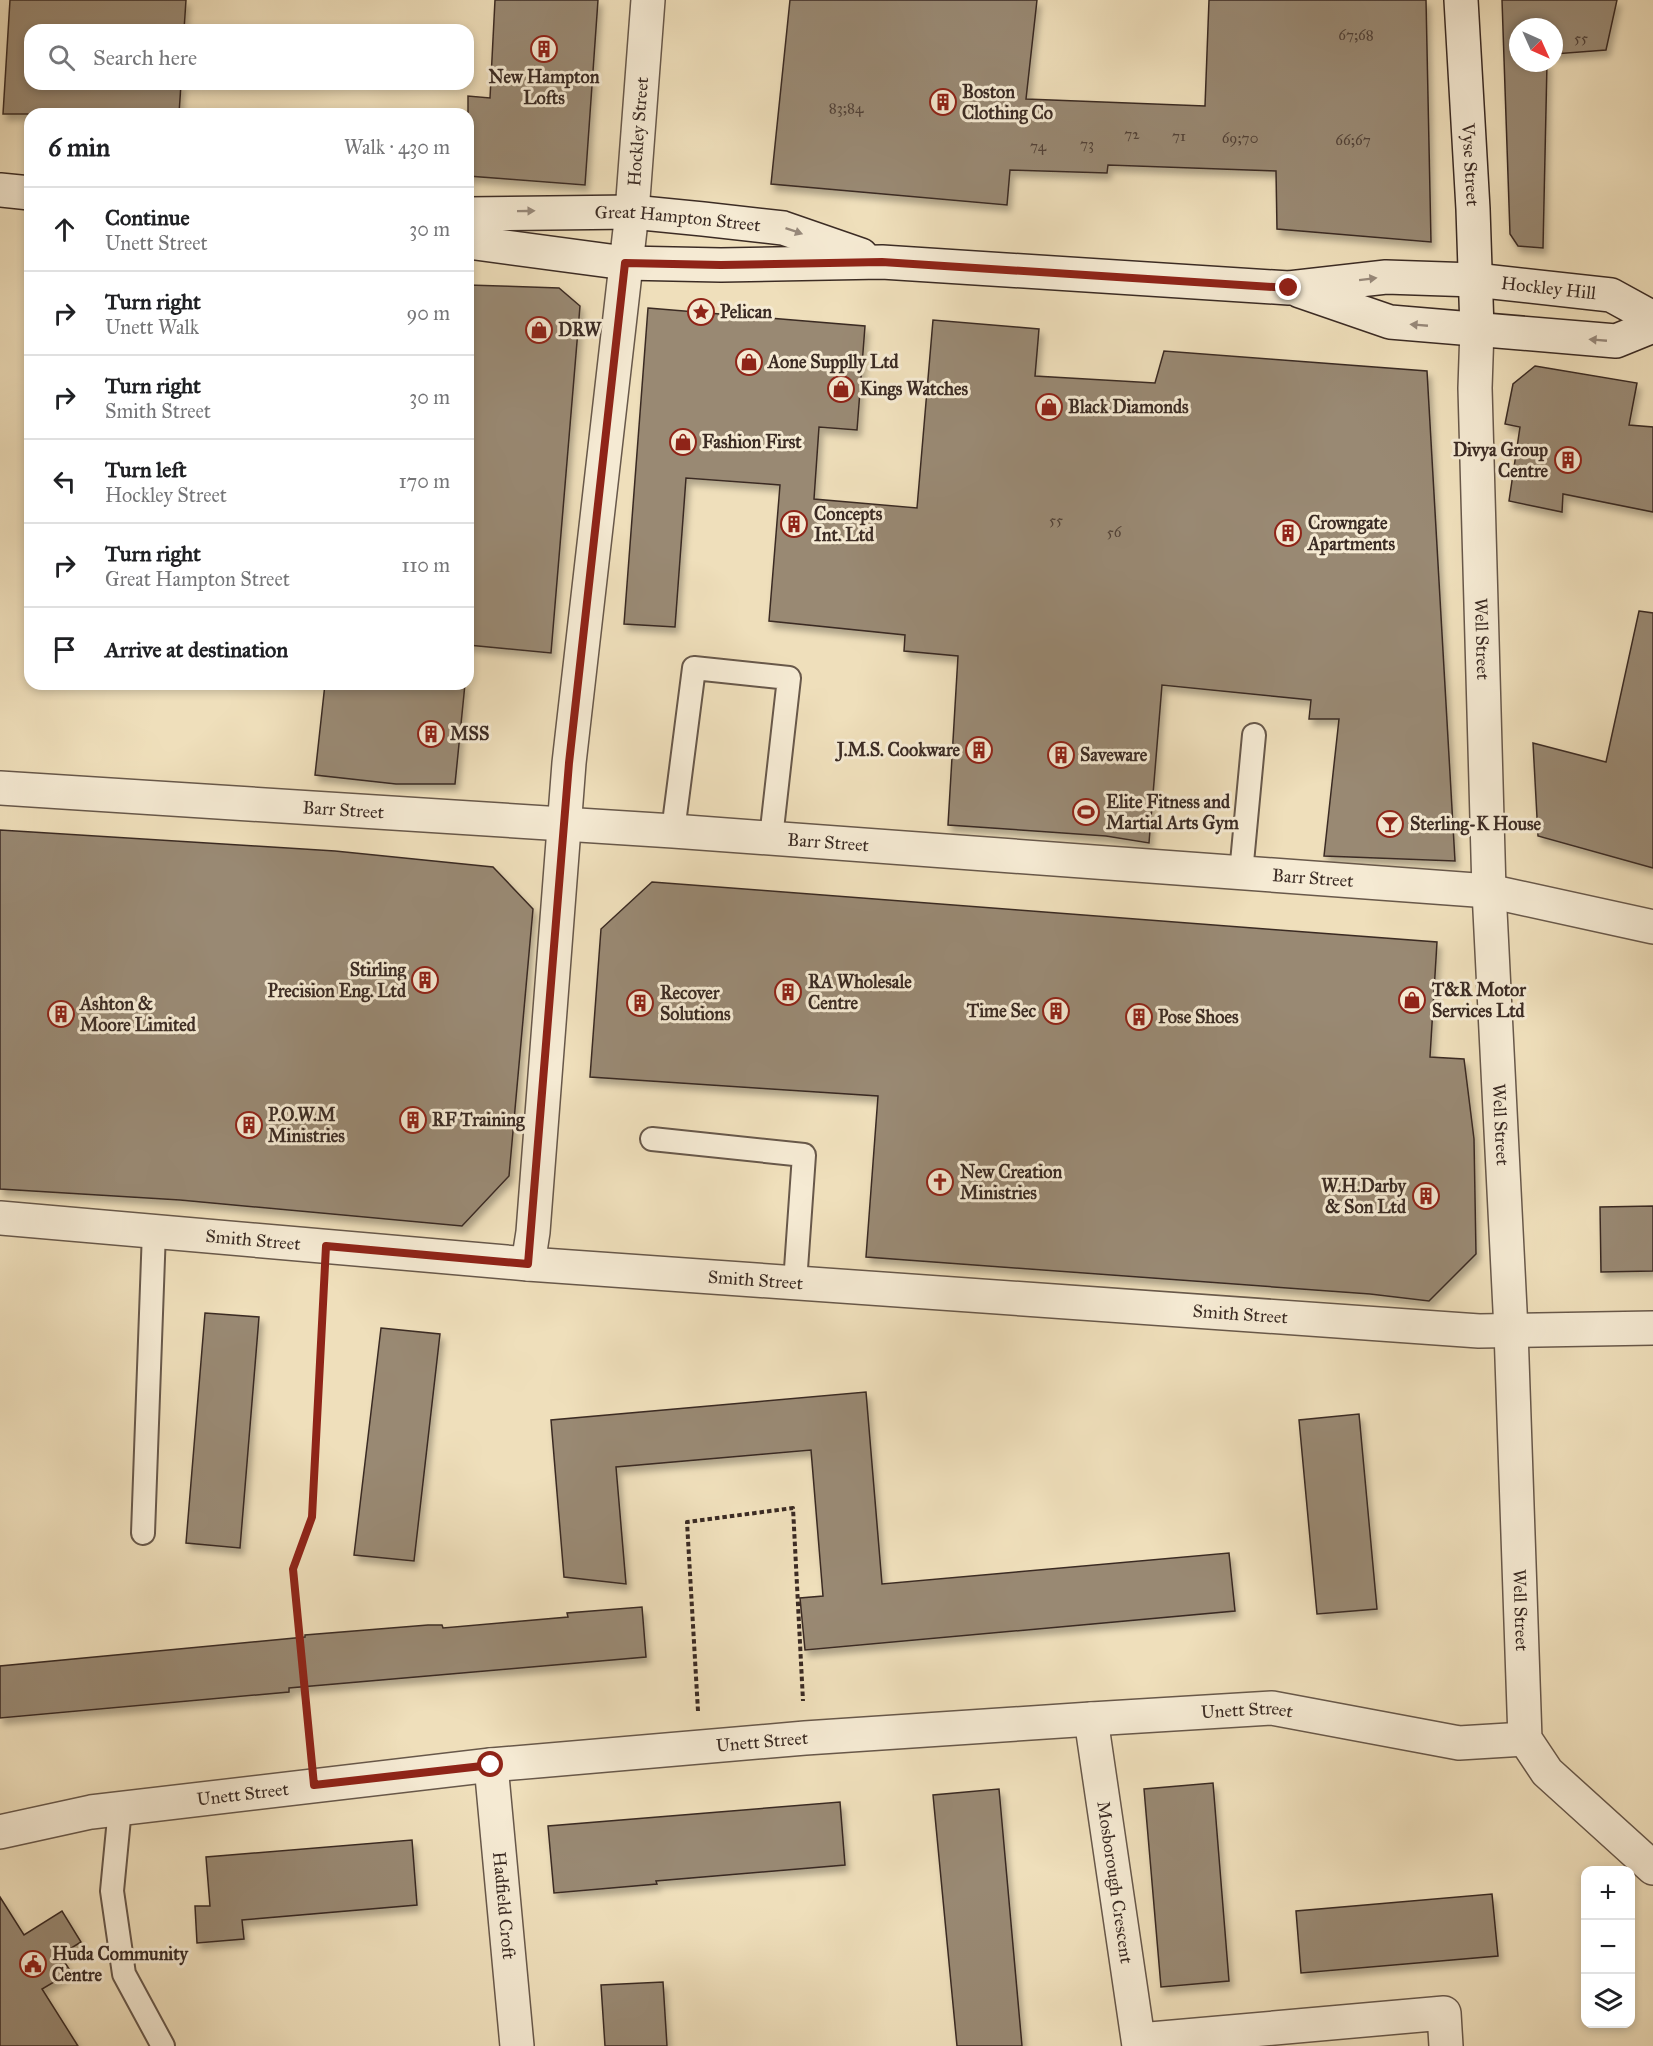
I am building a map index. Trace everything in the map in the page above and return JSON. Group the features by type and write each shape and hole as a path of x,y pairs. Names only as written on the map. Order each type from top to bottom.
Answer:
{"street":[{"name":"Hockley Street","path":"528,1264 564,824 632,212 648,0"},
{"name":"Vyse Street","path":"1461,0 1477,329"},
{"path":"0,190 24,192"},
{"name":"Great Hampton Street","path":"474,214 632,212 783,228 882,262"},
{"name":"Great Hampton Street","path":"474,243 625,263 721,265 882,262 1289,288 1386,277 1475,280"},
{"name":"Hockley Hill","path":"1475,280 1611,295 1653,318"},
{"name":"Great Hampton Street","path":"1289,288 1390,322 1477,329"},
{"path":"1477,329 1616,342 1653,326"},
{"name":"Well Street","path":"1477,329 1475,388 1489,891 1510,1329 1525,1739"},
{"name":"Barr Street","path":"0,788 673,831 1489,891 1653,927"},
{"name":"Smith Street","path":"0,1218 528,1264 1467,1330 1653,1328"},
{"name":"Unett Street","path":"0,1832 120,1808 491,1765 805,1738 1091,1719 1272,1708 1459,1743 1525,1739"},
{"name":"Mosborough Crescent","path":"1091,1719 1139,2043"},
{"path":"1525,1739 1547,1772 1653,1868"},
{"name":"Hadfield Croft","path":"491,1765 516,2046"},
{"path":"1139,2043 1444,2013 1446,2046"}],"lane":[{"path":"673,831 694,668 789,678 771,838"},
{"path":"1241,873 1254,735"},
{"path":"652,1139 804,1155 795,1283"},
{"path":"143,1533 154,1231"},
{"path":"120,1808 112,1891 124,1974 163,2046"}],"path":[{"path":"314,1785 293,1569 312,1517 326,1246"},
{"path":"700,1747 687,1522 793,1508 805,1738"}],"building":[{"path":"10,0 186,0 184,24 24,24 24,90 181,90 179,108 24,108 24,114 3,114"},
{"name":"New Hampton Lofts","path":"495,0 598,0 585,185 474,176 474,108 468,108 468,96 490,98"},
{"path":"790,0 1037,0 1026,99 1205,106 1209,0 1426,0 1431,242 1277,229 1276,171 1108,165 1107,173 1010,170 1007,205 771,184"},
{"path":"1502,0 1617,0 1606,50 1563,53 1563,18 1509,18 1509,72 1547,72 1543,248 1518,246 1510,234"},
{"path":"474,285 559,288 580,306 551,653 474,646"},
{"path":"648,308 865,326 857,430 819,427 814,499 917,508 933,320 1039,329 1035,376 1155,383 1164,351 1427,371 1455,861 1324,856 1339,719 1309,719 1311,700 1162,685 1149,843 1106,836 948,825 958,656 904,651 905,635 769,621 780,485 686,478 675,627 624,624"},
{"name":"Divya Group Centre","path":"1535,366 1637,383 1629,425 1653,427 1653,512 1563,494 1562,512 1509,501 1520,427 1505,424 1513,384"},
{"path":"1639,611 1653,613 1653,868 1538,836 1533,743 1606,762"},
{"path":"324,690 464,690 455,784 396,784 315,775"},
{"path":"0,830 335,851 493,867 533,909 509,1176 462,1226 180,1200 0,1189"},
{"path":"652,882 1437,942 1430,1057 1464,1059 1474,1139 1476,1254 1429,1301 1370,1294 866,1257 878,1096 590,1077 601,929"},
{"path":"1653,1206 1653,1271 1601,1272 1600,1207"},
{"path":"205,1313 259,1317 240,1548 186,1543"},
{"path":"381,1328 440,1334 414,1561 354,1555"},
{"path":"866,1392 882,1584 1229,1553 1235,1611 805,1650 800,1598 823,1596 811,1450 616,1467 626,1584 564,1577 551,1420"},
{"path":"1359,1414 1377,1609 1317,1614 1299,1420"},
{"path":"642,1607 646,1657 289,1688 289,1692 0,1718 0,1666 305,1637 305,1635 428,1625 442,1625 443,1628 568,1617 567,1613"},
{"path":"1213,1783 1229,1981 1161,1987 1144,1789"},
{"path":"999,1789 1022,2046 957,2046 933,1795"},
{"path":"840,1802 845,1865 656,1881 657,1884 554,1893 548,1826"},
{"path":"412,1840 417,1905 242,1920 244,1939 197,1943 195,1906 210,1906 206,1857"},
{"path":"1492,1894 1498,1956 1301,1973 1296,1911"},
{"name":"Huda Community Centre","path":"0,1897 24,1935 62,1911 81,1942 60,1955 71,1972 42,1989 78,2046 0,2046"},
{"path":"663,1982 667,2046 605,2046 601,1985"}],"place":[{"name":"New Hampton Lofts","path":"544,49"},
{"name":"Boston Clothing Co","path":"943,102"},
{"name":"Pelican","path":"701,312"},
{"name":"DRW","path":"539,330"},
{"name":"Aone Supplly Ltd","path":"749,362"},
{"name":"Kings Watches","path":"841,389"},
{"name":"Black Diamonds","path":"1049,407"},
{"name":"Fashion First","path":"683,442"},
{"name":"Divya Group Centre","path":"1568,460"},
{"name":"Concepts Int. Ltd","path":"794,524"},
{"name":"Crowngate Apartments","path":"1288,533"},
{"name":"MSS","path":"431,734"},
{"name":"J.M.S. Cookware","path":"979,750"},
{"name":"Saveware","path":"1061,755"},
{"name":"Elite Fitness and Martial Arts Gym","path":"1086,812"},
{"name":"Sterling-K House","path":"1390,824"},
{"name":"Stirling Precision Eng. Ltd","path":"425,980"},
{"name":"RA Wholesale Centre","path":"788,992"},
{"name":"T&R Motor Services Ltd","path":"1412,1000"},
{"name":"Recover Solutions","path":"640,1003"},
{"name":"Time Sec","path":"1056,1011"},
{"name":"Ashton & Moore Limited","path":"61,1014"},
{"name":"Pose Shoes","path":"1139,1017"},
{"name":"RF Training","path":"413,1120"},
{"name":"P.O.W.M Ministries","path":"249,1125"},
{"name":"New Creation Ministries","path":"940,1182"},
{"name":"W.H.Darby & Son Ltd","path":"1426,1196"},
{"name":"Huda Community Centre","path":"33,1964"}],"route":[{"path":"491,1765 314,1785 293,1569 312,1517 326,1246 528,1264 533,1233 569,763 625,263 721,265 882,262 1289,288"}]}
